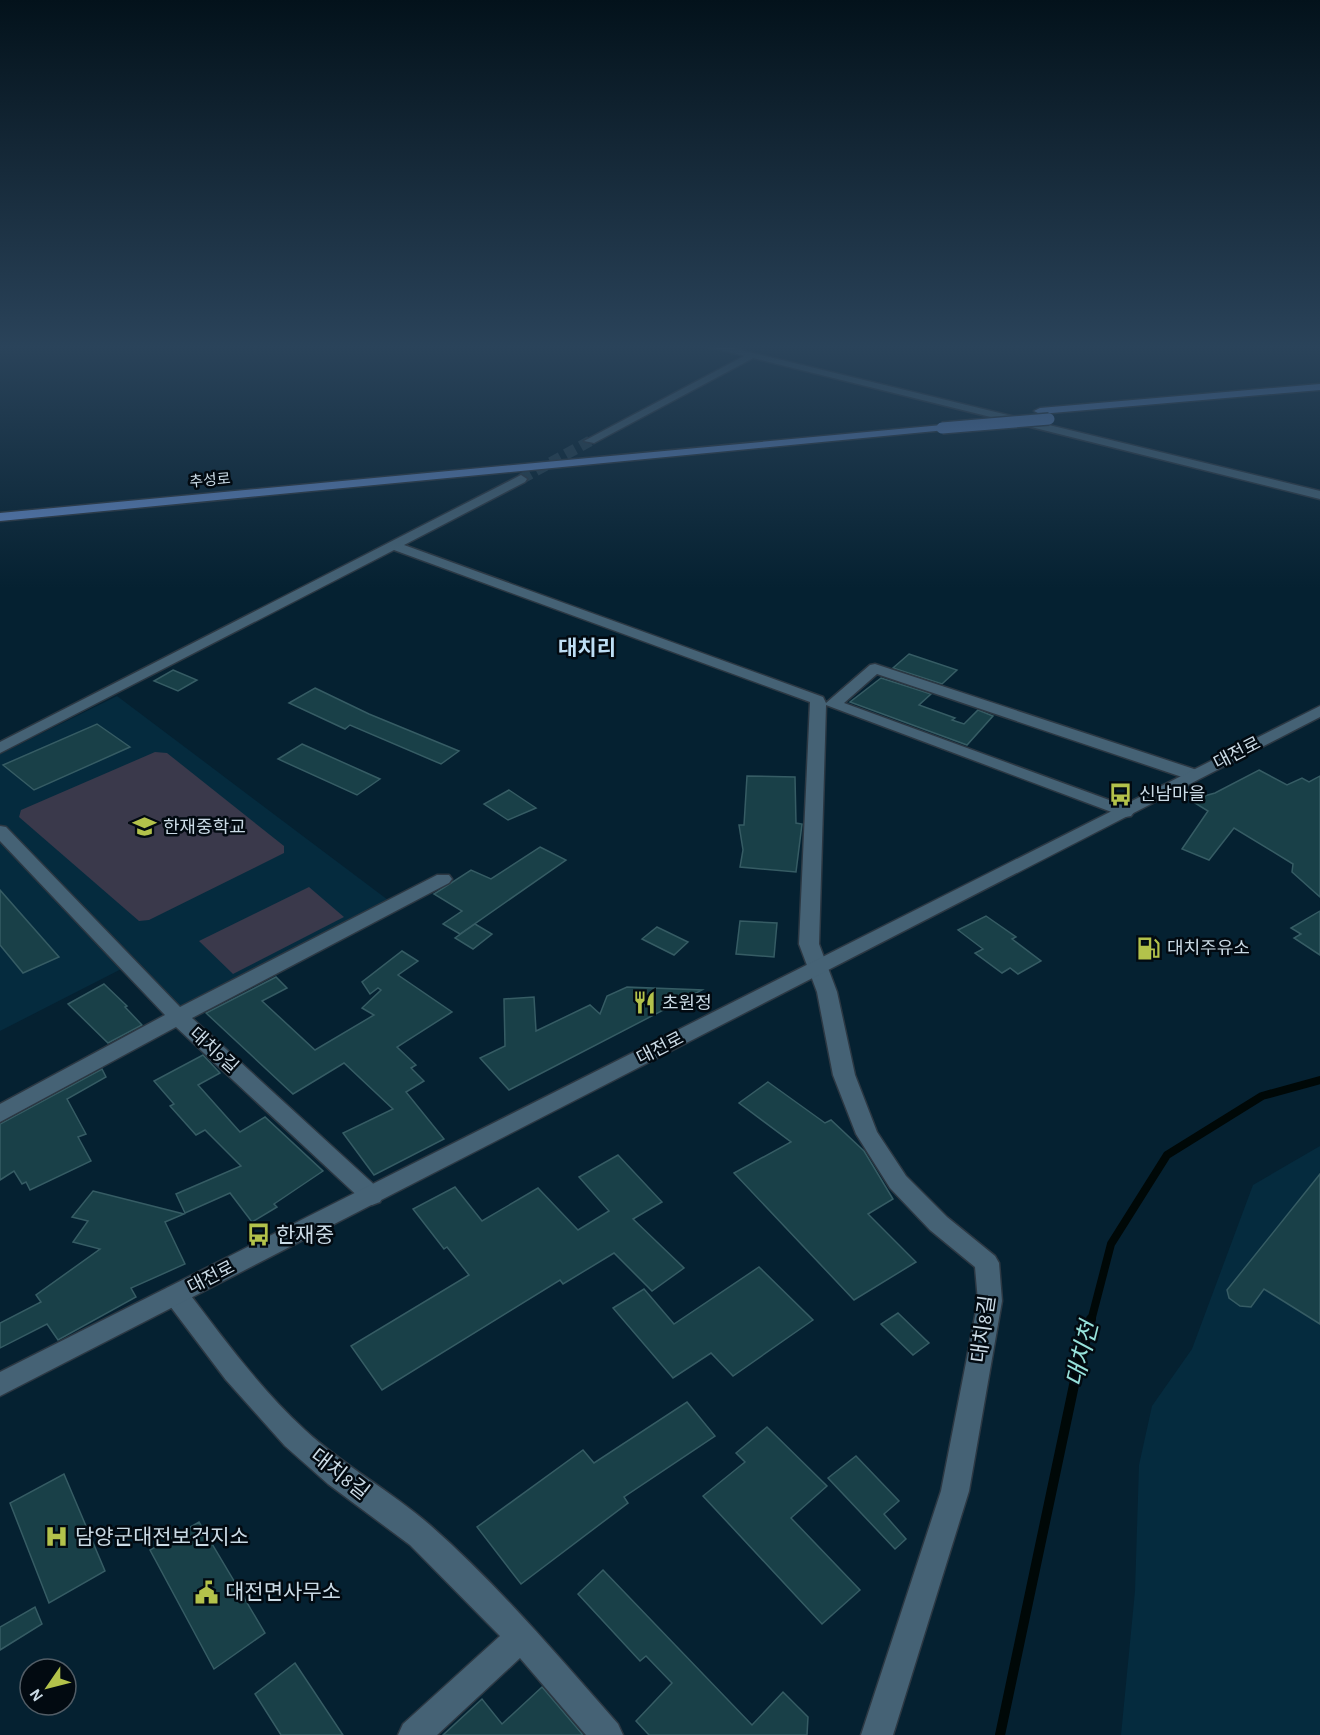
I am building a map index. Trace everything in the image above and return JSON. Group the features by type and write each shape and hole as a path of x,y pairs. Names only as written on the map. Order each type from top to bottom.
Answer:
{"main road":[{"name":"추성로","path":"0,508 915,426"},
{"name":"추성로","path":"0,517 917,426"}],"street":[{"path":"590,441 619,426"},
{"path":"1038,426 1320,495"},
{"path":"0,748 521,479"},
{"path":"393,545 1125,812"},
{"path":"826,702 875,668 1194,776"},
{"name":"대치8길","path":"826,702 809,944 821,965 845,1077 871,1146 905,1192 940,1227 987,1263 990,1301 955,1491 877,1735"},
{"name":"대전로","path":"0,1385 1320,711"},
{"path":"0,831 178,1017 443,879"},
{"name":"대치9길","path":"0,1114 178,1017 372,1196"},
{"name":"대치8길","path":"176,1295 235,1372 294,1437 338,1475 420,1535 521,1637 607,1735"},
{"path":"414,1735 521,1637"}],"shaded area":[{"name":"한재중학교","path":"117,696 388,900 180,1006 135,962 0,1031 0,754"},
{"path":"155,752 167,753 284,846 284,853 149,920 139,921 19,817 21,810"},
{"path":"309,887 344,917 233,974 199,941"},
{"path":"1320,1146 1320,1735 1121,1735 1135,1591 1139,1465 1152,1406 1192,1349 1253,1185"}],"building":[{"path":"909,654 957,670 942,684 893,668"},
{"path":"173,670 197,680 178,691 154,681"},
{"path":"881,678 931,694 919,705 955,718 952,720 964,724 978,710 993,716 967,745 850,702"},
{"path":"315,688 369,714 459,751 441,764 350,725 345,729 289,703"},
{"path":"97,724 130,747 34,790 3,765"},
{"path":"302,744 380,779 357,795 278,759"},
{"path":"1259,770 1287,785 1302,778 1309,782 1320,776 1320,897 1292,872 1293,864 1234,828 1209,860 1182,849 1208,811 1190,800 1215,793"},
{"path":"747,776 795,777 796,823 802,824 796,872 740,867 743,850 739,825 744,825"},
{"path":"509,790 536,808 508,820 484,804"},
{"path":"540,847 566,860 460,934 443,924 462,911 434,894 471,870 491,879"},
{"path":"0,890 59,957 23,973 0,945"},
{"path":"1320,911 1320,955 1294,938 1301,934 1291,928"},
{"path":"986,916 1016,937 1012,939 1041,961 1018,974 1010,968 1002,973 975,953 983,949 958,930"},
{"path":"740,921 777,923 774,957 736,954"},
{"path":"475,924 492,934 473,949 455,938"},
{"path":"657,927 688,942 674,955 642,939"},
{"path":"402,951 418,961 398,975 452,1012 397,1047 416,1065 411,1068 424,1081 406,1092 444,1139 374,1175 343,1133 393,1109 344,1063 293,1094 206,1013 276,977 287,988 262,1001 315,1050 374,1015 362,1008 381,990 378,988 370,994 362,982"},
{"path":"104,984 127,1006 125,1007 142,1025 108,1043 68,1004"},
{"path":"627,987 702,990 509,1090 480,1058 505,1046 504,999 534,997 536,1031 590,1005 600,1014 607,996"},
{"path":"203,1055 220,1073 198,1085 240,1132 265,1117 323,1171 274,1204 277,1207 252,1222 230,1193 185,1213 176,1194 241,1166 205,1130 196,1135 170,1106 174,1104 154,1081"},
{"path":"102,1069 106,1077 67,1099 86,1134 78,1137 91,1161 30,1190 26,1182 22,1184 14,1171 0,1180 0,1124"},
{"path":"768,1082 825,1123 831,1120 864,1151 893,1199 868,1214 916,1262 854,1300 734,1173 791,1142 739,1103"},
{"path":"618,1155 662,1202 633,1219 684,1268 652,1291 614,1253 563,1284 560,1280 382,1390 351,1346 469,1275 447,1247 444,1249 413,1209 455,1187 482,1221 538,1188 578,1230 609,1211 579,1177"},
{"path":"1320,1174 1320,1324 1264,1289 1251,1307 1240,1306 1229,1298 1227,1290"},
{"path":"93,1191 184,1214 165,1222 185,1264 131,1288 136,1297 58,1340 47,1324 0,1348 0,1323 41,1302 36,1295 100,1249 73,1242 88,1221 72,1217"},
{"path":"759,1267 813,1320 733,1376 711,1353 673,1378 613,1308 644,1289 674,1324"},
{"path":"898,1313 929,1343 913,1355 881,1324"},
{"path":"687,1402 715,1436 624,1497 628,1503 521,1584 477,1527 583,1450 594,1463"},
{"path":"767,1427 827,1486 791,1518 860,1590 822,1624 703,1496 745,1462 736,1453"},
{"path":"856,1456 899,1501 884,1514 906,1539 895,1549 828,1478"},
{"name":"담양군대전보건지소","path":"64,1474 105,1571 49,1603 10,1503"},
{"name":"대전면사무소","path":"199,1522 265,1633 214,1669 150,1550"},
{"path":"603,1570 752,1725 783,1692 808,1717 807,1735 649,1735 636,1721 672,1683 646,1656 640,1661 578,1594"},
{"path":"35,1607 42,1624 0,1650 0,1627"},
{"path":"295,1663 343,1735 281,1735 255,1694"},
{"path":"542,1687 583,1735 443,1735 482,1699 502,1724"}],"waterway":[{"name":"대치천","path":"1091,1321 1111,1244 1167,1155 1262,1096 1320,1080"},
{"name":"대치천","path":"1000,1735 1074,1385 1091,1319"}],"tunnel":[{"path":"521,479 590,441"}],"place":[{"name":"신남마을","path":"1121,794"},
{"name":"한재중학교","path":"145,827"},
{"name":"대치주유소","path":"1149,948"},
{"name":"초원정","path":"644,1003"},
{"name":"한재중","path":"258,1235"},
{"name":"담양군대전보건지소","path":"57,1537"},
{"name":"대전면사무소","path":"207,1592"}],"district":[{"name":"대치리","path":"587,648"}]}
